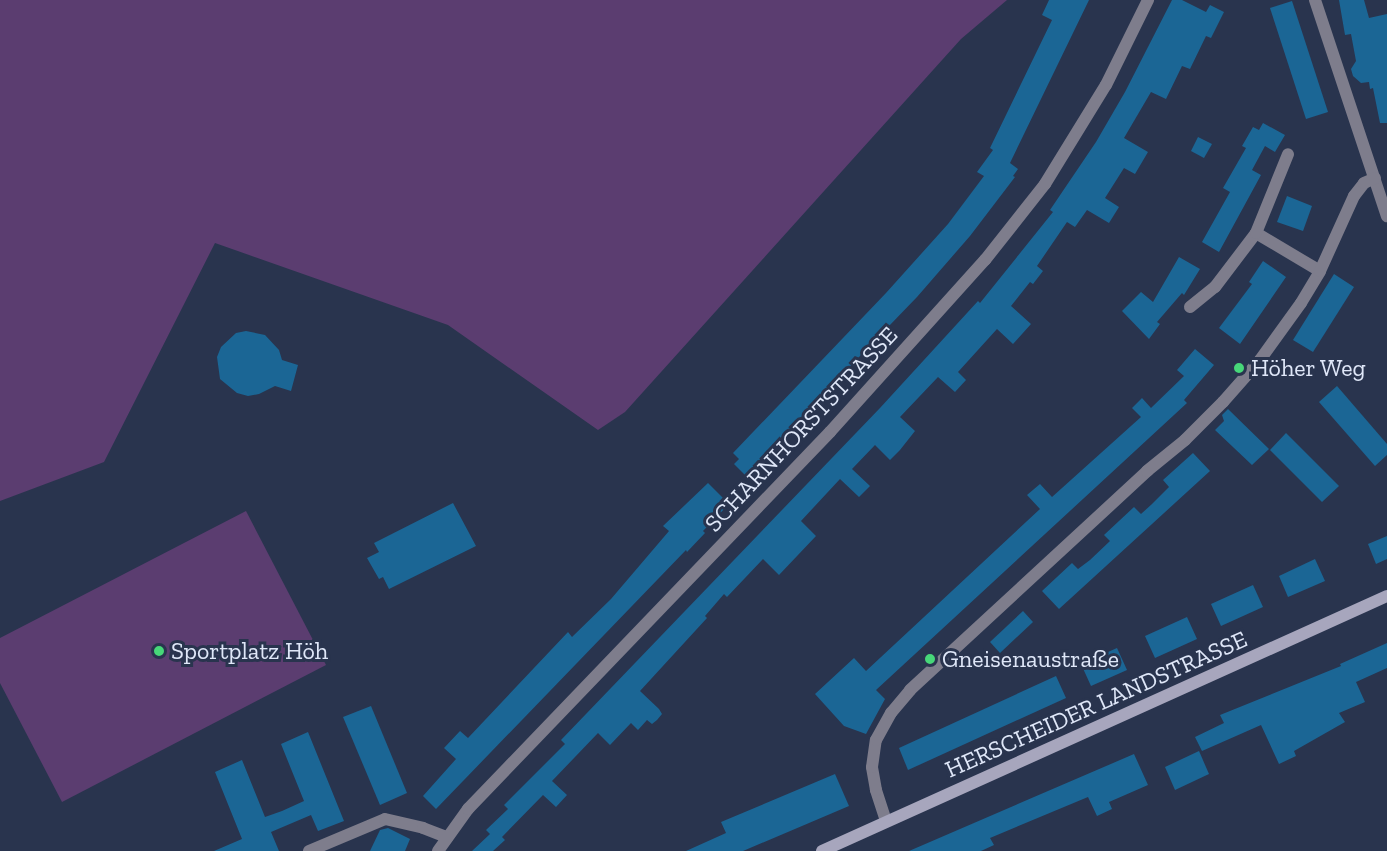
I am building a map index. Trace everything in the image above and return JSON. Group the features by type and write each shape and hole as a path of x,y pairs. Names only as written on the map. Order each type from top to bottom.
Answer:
{"main road":[{"name":"HERSCHEIDER LANDSTRASSE","path":"822,851 1387,596"}],"street":[{"name":"SCHARNHORSTSTRASSE","path":"438,851 481,794 830,432 985,260 1045,184 1106,85 1148,0"},
{"path":"1315,0 1387,216"},
{"path":"1190,307 1215,287 1256,233 1288,154"},
{"path":"886,821 876,790 872,767 876,740 891,713 910,690 1147,471 1185,440 1223,402 1271,345 1320,271 1354,196 1364,183 1375,178"},
{"path":"1256,233 1320,271"},
{"path":"309,851 385,819 423,828 447,837"}],"shaded area":[{"path":"0,0 1007,0 961,39 625,412 598,430 448,325 215,243 104,462 0,501"},
{"name":"Sportplatz Höh","path":"246,511 326,665 62,802 0,683 0,638"}],"building":[{"path":"1049,0 1089,0 1010,163 1018,169 1013,176 1015,177 970,236 917,297 745,475 734,464 739,459 733,453 886,293 948,224 984,176 977,172 993,150 990,148 1052,20 1042,15"},
{"path":"1172,0 1182,0 1206,12 1210,5 1224,12 1211,38 1206,36 1190,69 1182,66 1166,99 1151,92 1124,138 1148,152 1135,174 1124,168 1105,198 1119,207 1109,223 1087,210 1075,227 1067,222 1037,266 1043,271 1033,284 1030,282 1011,306 1031,324 1013,344 997,329 958,372 966,380 955,392 938,377 900,417 915,431 900,450 890,460 875,445 852,469 870,486 859,497 840,479 801,521 816,536 779,575 763,559 727,597 724,594 705,616 707,618 640,691 662,714 657,720 652,724 647,720 638,730 631,723 610,745 598,733 552,781 567,795 556,807 543,795 502,837 505,840 493,851 472,851 490,834 486,830 508,809 504,805 565,744 561,740 880,408 978,301 980,303 1053,212 1050,210 1096,142 1125,92"},
{"path":"1339,0 1364,0 1369,18 1387,14 1387,123 1380,123 1373,88 1370,89 1369,82 1361,83 1353,76 1351,69 1356,61 1351,34 1345,35"},
{"path":"1292,1 1328,112 1306,119 1270,8"},
{"path":"1263,123 1285,135 1275,152 1265,146 1252,170 1261,175 1219,252 1202,242 1230,192 1223,188 1246,148 1242,146 1253,127 1259,130"},
{"path":"1198,137 1212,144 1204,158 1191,151"},
{"path":"1287,196 1312,206 1303,231 1277,222"},
{"path":"1179,257 1200,269 1184,295 1182,293 1157,322 1160,324 1149,339 1122,311 1141,292 1153,302"},
{"path":"1263,261 1286,277 1240,344 1219,328 1252,284 1249,282"},
{"path":"1334,274 1354,287 1313,352 1293,340"},
{"path":"246,331 265,335 279,350 282,360 298,365 291,391 275,386 259,394 248,396 237,393 220,379 217,357 221,347 236,333"},
{"path":"1195,349 1214,365 1184,400 1187,403 876,690 885,699 866,734 844,726 815,694 854,658 866,671 1040,509 1027,495 1040,484 1052,497 1141,417 1132,408 1142,398 1151,408 1184,376 1177,370"},
{"path":"1337,386 1387,444 1387,455 1375,466 1319,402"},
{"path":"1228,409 1269,449 1252,465 1215,430 1224,421 1222,415"},
{"path":"1286,433 1339,486 1322,502 1270,450"},
{"path":"1193,453 1210,471 1059,609 1042,591 1072,563 1078,569 1090,560 1110,541 1104,535 1134,507 1141,514 1152,504 1169,487 1163,480"},
{"path":"708,483 729,504 703,531 705,533 436,809 423,796 456,759 444,748 460,731 468,738 568,632 572,637 611,599 669,531 663,526"},
{"path":"453,503 476,546 389,589 383,577 379,579 367,558 379,552 374,543"},
{"path":"1387,536 1387,559 1376,564 1368,544"},
{"path":"1315,559 1325,581 1288,597 1279,576"},
{"path":"1253,585 1263,607 1221,626 1211,604"},
{"path":"1023,611 1033,622 1000,653 990,642"},
{"path":"1187,617 1197,639 1155,658 1145,636"},
{"path":"1387,643 1387,668 1356,682 1365,702 1339,713 1345,722 1294,751 1296,756 1279,764 1261,725 1202,751 1195,737 1224,723 1220,715 1341,666 1340,664"},
{"path":"1117,648 1127,670 1091,686 1081,664"},
{"path":"1056,676 1066,698 908,770 899,748"},
{"path":"371,706 407,793 380,805 343,717"},
{"path":"308,732 344,821 318,831 311,815 271,832 279,851 214,851 242,839 215,772 242,760 265,817 282,811 304,801 281,744"},
{"path":"1199,751 1209,774 1175,790 1165,767"},
{"path":"1134,754 1148,785 1109,802 1112,809 1097,816 1088,797 990,838 994,845 981,851 909,851"},
{"path":"835,774 849,806 743,851 686,851 726,833 721,822"},
{"path":"388,828 410,839 405,851 370,851 380,830"}],"place":[{"name":"Höher Weg","path":"1239,368"},
{"name":"Sportplatz Höh","path":"159,651"},
{"name":"Gneisenaustraße","path":"930,659"}]}
